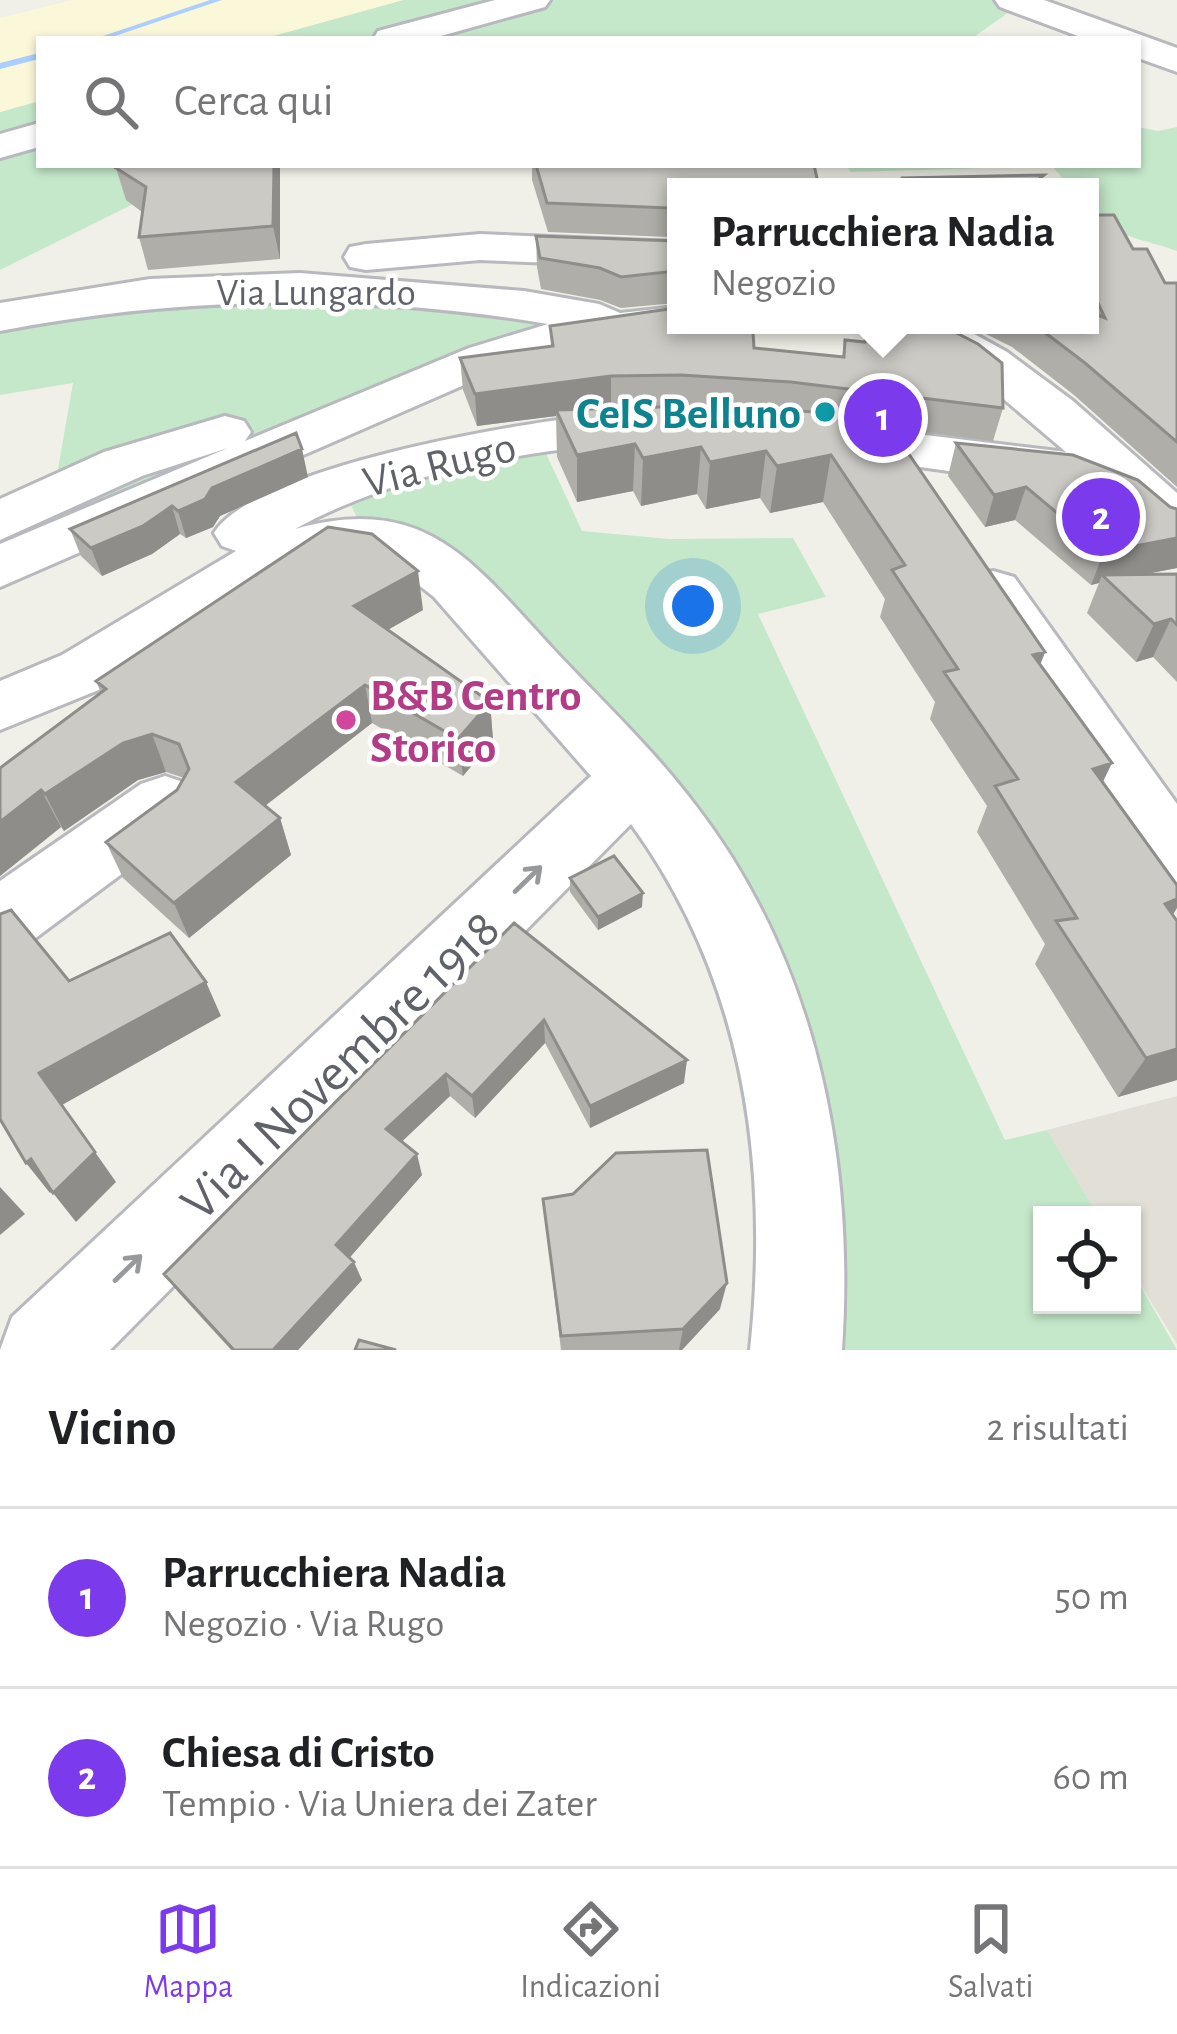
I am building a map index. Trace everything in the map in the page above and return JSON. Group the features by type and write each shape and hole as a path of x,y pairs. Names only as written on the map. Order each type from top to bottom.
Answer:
{"street":[{"path":"402,36 532,0"},
{"path":"1012,0 1111,36"},
{"path":"1141,47 1177,61"},
{"path":"0,146 36,136"},
{"path":"87,290 480,247 667,255"},
{"name":"Via Lungardo","path":"0,316 87,290 272,286 399,288 653,323"},
{"path":"470,297 483,308 494,330 486,358"},
{"path":"0,567 486,358 560,335 653,323"},
{"path":"936,334 982,354 1177,523"},
{"path":"0,521 122,464 281,414 300,412 329,424"},
{"name":"Via Rugo","path":"0,744 24,697 114,615 208,552 287,509 424,464 595,428 687,428"},
{"path":"778,434 1042,467 1114,468"},
{"path":"894,447 1177,860"},
{"path":"24,697 291,550 347,536 391,538 423,554 505,636 632,778 690,852 732,927 764,1001 786,1081 804,1184 802,1301 796,1350"},
{"name":"Via I Novembre 1918","path":"45,1350 632,778"},
{"path":"0,922 165,804"}],"shaded area":[{"path":"1177,1096 1177,1344 1141,1286 1141,1206 1093,1206 1047,1130"}],"green space":[{"path":"403,0 1026,0 975,36 273,36"},
{"path":"36,102 36,168 214,168 0,270 0,112"},
{"path":"1177,127 1177,251 1107,225 1099,217 1099,178 1062,178 1054,168 1141,168 1141,128 1158,131"},
{"path":"848,168 985,168 851,172"},
{"path":"291,289 630,329 504,347 0,561 0,527 52,503 73,383 0,395 0,312"},
{"path":"537,434 582,531 669,539 793,538 826,597 758,614 1005,1140 1047,1130 1093,1206 1033,1206 1033,1314 1141,1314 1141,1287 1177,1350 807,1350 757,956 627,775 359,521 338,481"}],"sand":[{"path":"73,0 403,0 273,36 36,36 36,102 0,112 0,18"}],"building":[{"path":"116,168 274,168 273,226 139,237 146,187"},
{"path":"537,168 815,168 817,178 667,178 667,208 547,203"},
{"path":"1044,175 1040,178 902,178"},
{"path":"1099,215 1114,215 1133,249 1147,249 1165,283 1177,283 1177,442 1047,334 1099,334 1099,316 1105,318 1099,305"},
{"path":"536,236 667,241 667,272 621,277 600,268 540,258"},
{"path":"667,309 667,334 753,334 754,348 844,357 845,340 865,342 866,334 959,334 1002,363 1003,408 791,382 681,375 611,376 475,394 460,358 553,346 550,326"},
{"path":"731,405 884,418 1045,652 1033,655 1112,763 1093,769 1177,885 1177,899 1165,904 1177,921 1177,1049 1146,1058 1056,921 1077,918 995,786 1018,779 944,672 958,669 892,570 905,565 831,455 777,466 766,451 710,462 701,447 643,458 635,444 577,455 556,410"},
{"path":"296,433 302,449 212,488 205,499 178,511 172,506 143,526 91,548 70,529"},
{"path":"956,443 1073,455 1138,480 1177,509 1177,538 1104,552 1026,487 994,495"},
{"path":"328,527 372,534 418,571 354,606 490,702 458,739 365,685 236,782 280,818 174,903 106,842 177,790 189,769 179,744 152,734 123,743 45,794 41,790 0,822 0,768 106,689 96,681"},
{"path":"1177,574 1177,625 1171,619 1154,624 1102,575"},
{"path":"614,856 643,893 598,917 570,878"},
{"path":"11,910 69,981 170,933 206,982 39,1073 95,1152 53,1193 31,1159 26,1163 0,1119 0,914"},
{"path":"514,923 687,1060 590,1106 544,1020 472,1096 446,1074 386,1129 417,1154 336,1245 354,1262 273,1350 234,1350 164,1274"},
{"path":"707,1150 727,1283 683,1329 561,1336 543,1199 573,1194 616,1153"},
{"path":"359,1340 396,1350 355,1350"}],"waterway":[{"path":"107,36 218,0"},
{"path":"0,66 36,57"}],"place":[{"name":"CeIS Belluno","path":"825,412"},
{"name":"Parrucchiera Nadia","path":"883,418"},
{"name":"Chiesa di Cristo","path":"1101,517"},
{"name":"B&B Centro Storico","path":"346,720"}]}
